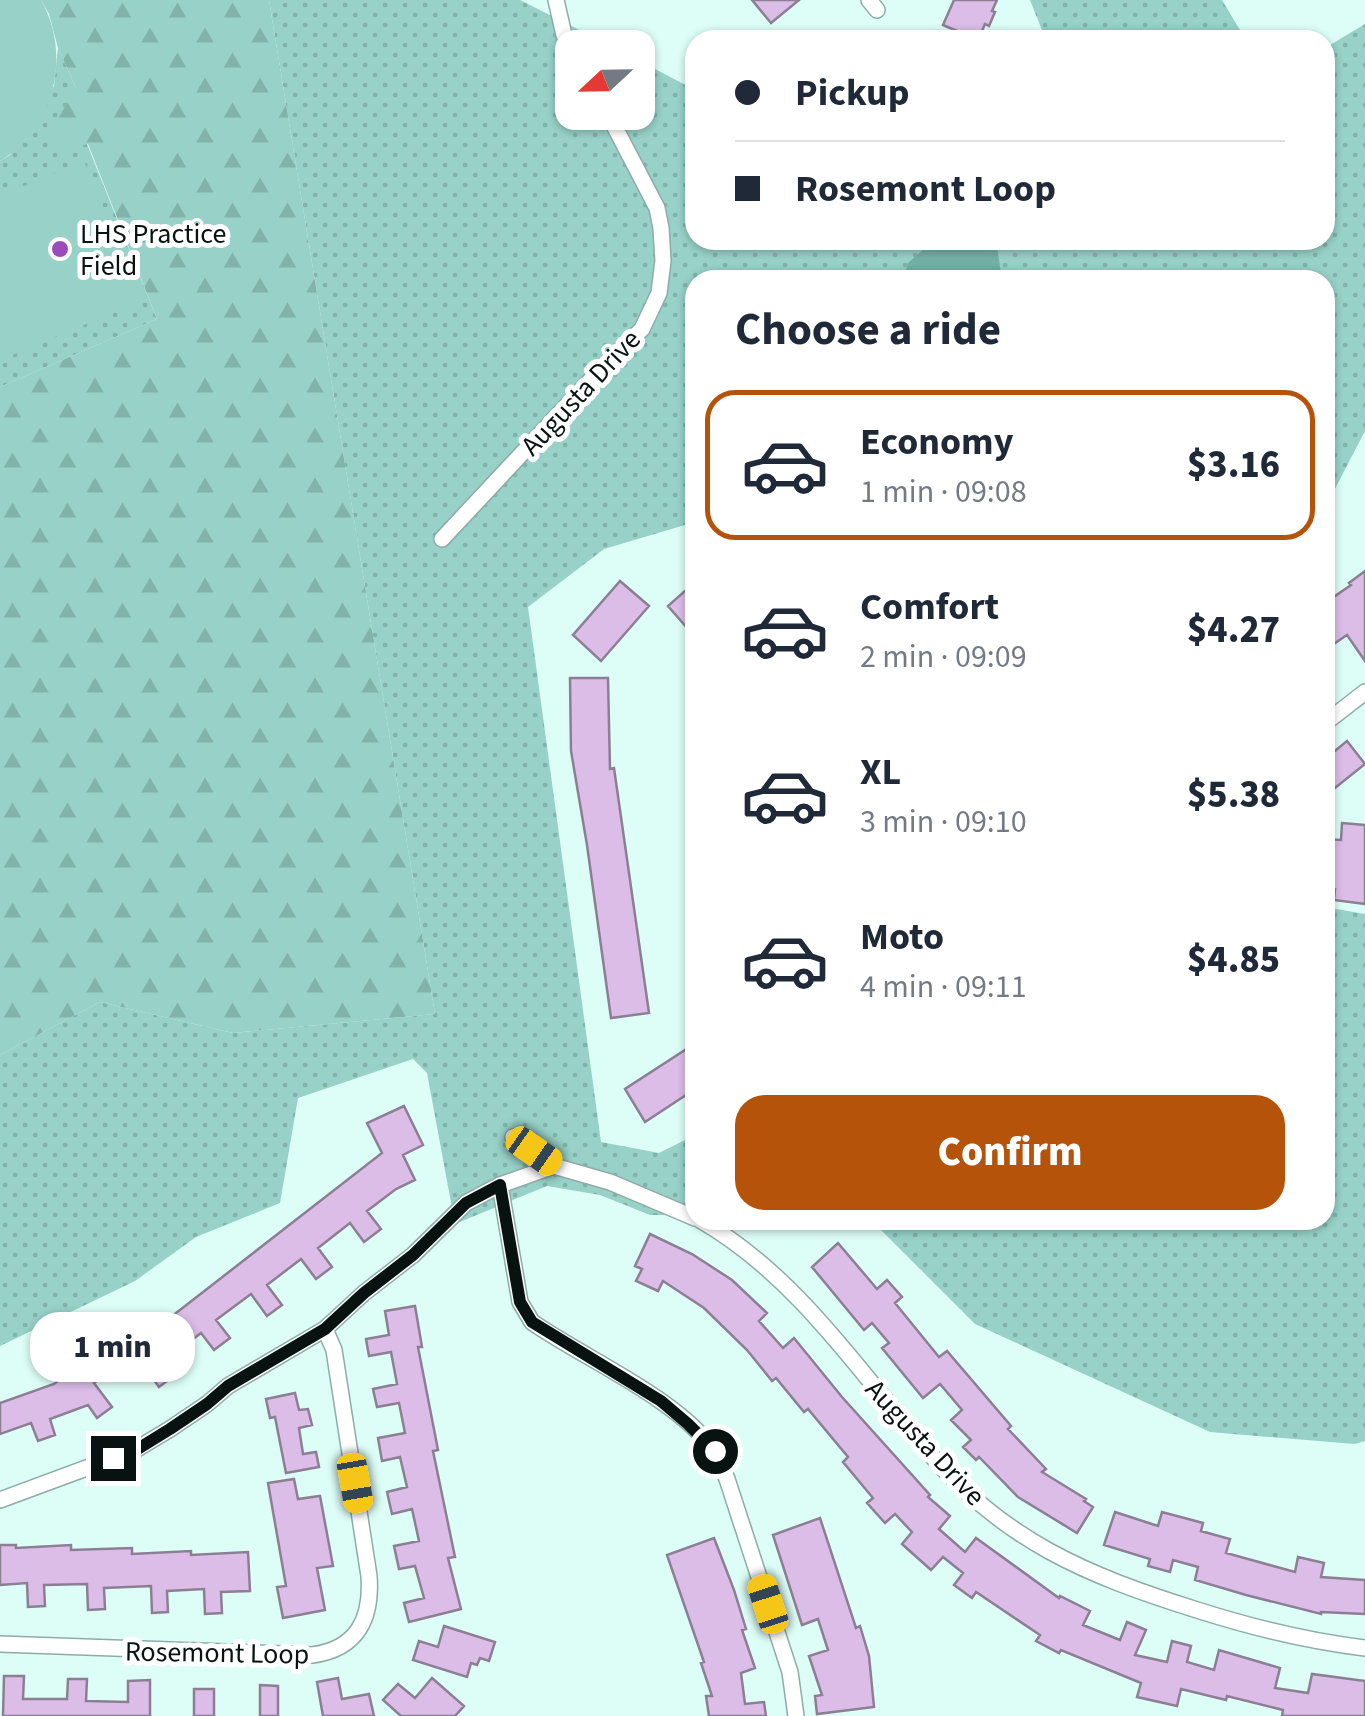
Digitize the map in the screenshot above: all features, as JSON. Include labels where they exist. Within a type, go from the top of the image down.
[{"type":"street","points":[[556,0],[563,30]]},
{"type":"street","name":"Augusta Drive","points":[[442,539],[642,329],[659,293],[662,228],[657,208],[616,130]]},
{"type":"street","points":[[1335,715],[1365,692]]},
{"type":"street","name":"Augusta Drive","points":[[513,1137],[554,1166],[610,1182],[685,1214]]},
{"type":"street","points":[[0,1500],[136,1450],[262,1364],[325,1329],[413,1255],[466,1203],[500,1185],[554,1166]]},
{"type":"street","points":[[500,1185],[520,1302],[532,1322],[661,1401],[715,1451],[790,1672],[796,1716]]},
{"type":"street","name":"Augusta Drive","points":[[714,1230],[757,1260],[805,1304],[940,1465],[974,1500],[1013,1530],[1080,1568],[1137,1592],[1245,1625],[1365,1648]]},
{"type":"street","name":"Rosemont Loop","points":[[0,1644],[312,1656],[326,1654],[348,1641],[367,1616],[369,1576],[334,1350],[325,1329]]},
{"type":"green space","points":[[0,0],[41,0],[55,43],[56,66],[53,89],[34,130],[0,161]]},
{"type":"green space","points":[[41,0],[269,0],[435,1014],[233,1033],[100,1002],[0,1055],[0,387],[157,319],[88,144],[67,149],[47,136],[76,88]]},
{"type":"green space","points":[[269,0],[520,0],[579,30],[555,30],[555,130],[655,130],[655,69],[685,85],[685,250],[1335,250],[1335,42],[1365,24],[1365,431],[1335,489],[1335,270],[685,270],[685,525],[604,549],[528,607],[601,1142],[659,1153],[685,1140],[685,1215],[650,1215],[600,1195],[547,1186],[455,1224],[427,1073],[413,1059],[298,1098],[280,1203],[196,1237],[135,1281],[0,1346],[0,1055],[100,1002],[233,1033],[435,1014]]},
{"type":"green space","points":[[1030,0],[1222,0],[1240,30],[1042,30]]},
{"type":"green space","name":"LHS Practice Field","points":[[58,48],[76,88],[87,144],[157,319],[0,387],[0,161],[10,155],[54,86]]},
{"type":"green space","name":"LHS Practice Field","points":[[84,161],[141,301],[0,360],[0,196]]},
{"type":"green space","points":[[1335,909],[1365,914],[1365,1441],[1355,1444],[1210,1432],[975,1324],[881,1230],[1335,1230]]},
{"type":"shaded area","points":[[923,250],[998,250],[1000,270],[906,270]]},
{"type":"building","points":[[752,0],[799,0],[771,23]]},
{"type":"building","points":[[954,0],[997,0],[989,26],[985,24],[982,30],[955,30],[943,25]]},
{"type":"building","points":[[1365,571],[1365,661],[1347,635],[1335,643],[1335,596]]},
{"type":"building","points":[[620,581],[649,606],[601,661],[573,635]]},
{"type":"building","points":[[685,591],[685,626],[668,606]]},
{"type":"building","points":[[570,678],[608,678],[610,769],[614,768],[649,1013],[611,1018],[571,751]]},
{"type":"building","points":[[1347,741],[1365,764],[1335,788],[1335,751]]},
{"type":"building","points":[[1342,823],[1365,825],[1365,904],[1335,900],[1335,840],[1341,840]]},
{"type":"building","points":[[685,1050],[685,1096],[645,1122],[625,1089]]},
{"type":"building","points":[[404,1106],[423,1145],[403,1155],[415,1180],[367,1211],[381,1229],[364,1242],[350,1223],[318,1248],[332,1267],[316,1279],[301,1259],[267,1285],[282,1305],[267,1316],[251,1294],[216,1320],[230,1338],[214,1350],[201,1333],[164,1361],[175,1375],[159,1387],[131,1348],[382,1153],[367,1123]]},
{"type":"building","points":[[650,1234],[692,1254],[732,1280],[767,1313],[759,1321],[783,1348],[794,1338],[928,1497],[950,1516],[939,1529],[965,1552],[976,1538],[1059,1598],[1090,1611],[1083,1625],[1120,1640],[1127,1622],[1146,1630],[1135,1655],[1167,1662],[1172,1641],[1191,1646],[1187,1662],[1214,1670],[1219,1650],[1280,1668],[1275,1688],[1308,1693],[1312,1674],[1365,1681],[1365,1716],[1282,1716],[1283,1710],[1181,1689],[1177,1706],[1137,1697],[1141,1683],[1061,1650],[1059,1653],[1036,1641],[1040,1635],[976,1592],[972,1598],[954,1585],[963,1573],[943,1557],[931,1570],[902,1544],[912,1532],[895,1514],[885,1523],[867,1503],[873,1498],[843,1462],[848,1457],[808,1409],[804,1412],[776,1378],[772,1381],[704,1308],[663,1281],[658,1291],[636,1281],[642,1269],[635,1266]]},
{"type":"building","points":[[838,1243],[877,1289],[887,1280],[902,1297],[895,1303],[939,1357],[947,1351],[1011,1426],[1008,1429],[1046,1469],[1042,1472],[1093,1507],[1077,1533],[1018,1497],[979,1457],[976,1460],[963,1447],[971,1440],[951,1420],[962,1410],[940,1384],[923,1398],[882,1348],[889,1343],[872,1323],[864,1330],[812,1267]]},
{"type":"building","points":[[415,1306],[422,1347],[418,1347],[438,1450],[433,1451],[455,1557],[448,1558],[461,1609],[409,1622],[404,1603],[424,1598],[415,1566],[399,1569],[394,1546],[419,1541],[412,1509],[392,1514],[387,1492],[407,1487],[400,1457],[382,1461],[378,1438],[405,1433],[399,1403],[377,1407],[373,1389],[397,1384],[391,1352],[369,1356],[366,1339],[389,1335],[385,1311]]},
{"type":"building","points":[[102,1337],[121,1363],[94,1383],[112,1407],[97,1418],[88,1405],[50,1419],[55,1435],[38,1441],[31,1423],[0,1434],[0,1403],[54,1384],[81,1364],[75,1357]]},
{"type":"building","points":[[295,1393],[299,1410],[308,1409],[312,1425],[299,1428],[303,1454],[316,1452],[319,1467],[286,1473],[275,1417],[270,1418],[266,1399]]},
{"type":"building","points":[[294,1479],[298,1499],[320,1496],[333,1566],[317,1568],[325,1610],[283,1618],[277,1587],[286,1586],[268,1483]]},
{"type":"building","points":[[1115,1512],[1158,1526],[1162,1512],[1203,1523],[1201,1531],[1230,1539],[1226,1553],[1295,1572],[1298,1557],[1324,1563],[1321,1577],[1365,1580],[1365,1614],[1321,1614],[1246,1595],[1195,1580],[1198,1567],[1173,1560],[1170,1572],[1148,1566],[1150,1559],[1104,1545]]},
{"type":"building","points":[[820,1518],[869,1656],[874,1707],[817,1714],[815,1696],[822,1695],[809,1656],[828,1650],[818,1619],[802,1625],[773,1535]]},
{"type":"building","points":[[714,1538],[734,1590],[755,1668],[741,1673],[745,1704],[764,1702],[766,1716],[709,1716],[706,1696],[712,1696],[701,1663],[704,1662],[667,1555]]},
{"type":"building","points":[[0,1545],[71,1545],[71,1550],[132,1548],[132,1554],[248,1552],[250,1591],[221,1592],[222,1613],[205,1614],[204,1589],[167,1591],[168,1612],[152,1613],[151,1586],[104,1588],[105,1609],[88,1610],[87,1584],[44,1585],[45,1606],[28,1607],[27,1583],[0,1585]]},
{"type":"building","points":[[444,1626],[495,1642],[489,1661],[480,1658],[477,1665],[471,1663],[467,1677],[413,1660],[419,1641],[438,1647]]},
{"type":"building","points":[[4,1676],[24,1676],[23,1699],[67,1699],[68,1679],[87,1679],[86,1701],[128,1702],[128,1681],[150,1680],[150,1716],[3,1716]]},
{"type":"building","points":[[338,1678],[342,1699],[369,1694],[374,1716],[323,1716],[317,1682]]},
{"type":"building","points":[[432,1678],[464,1706],[455,1716],[401,1716],[383,1700],[398,1684],[415,1698]]},
{"type":"building","points":[[260,1685],[278,1686],[278,1716],[260,1716]]},
{"type":"building","points":[[194,1689],[214,1689],[214,1716],[194,1716]]},
{"type":"place","name":"LHS Practice Field","points":[[60,249]]},
{"type":"route","points":[[113,1458],[136,1450],[262,1364],[325,1329],[413,1255],[466,1203],[500,1185],[520,1302],[532,1322],[661,1401],[715,1451]]}]
